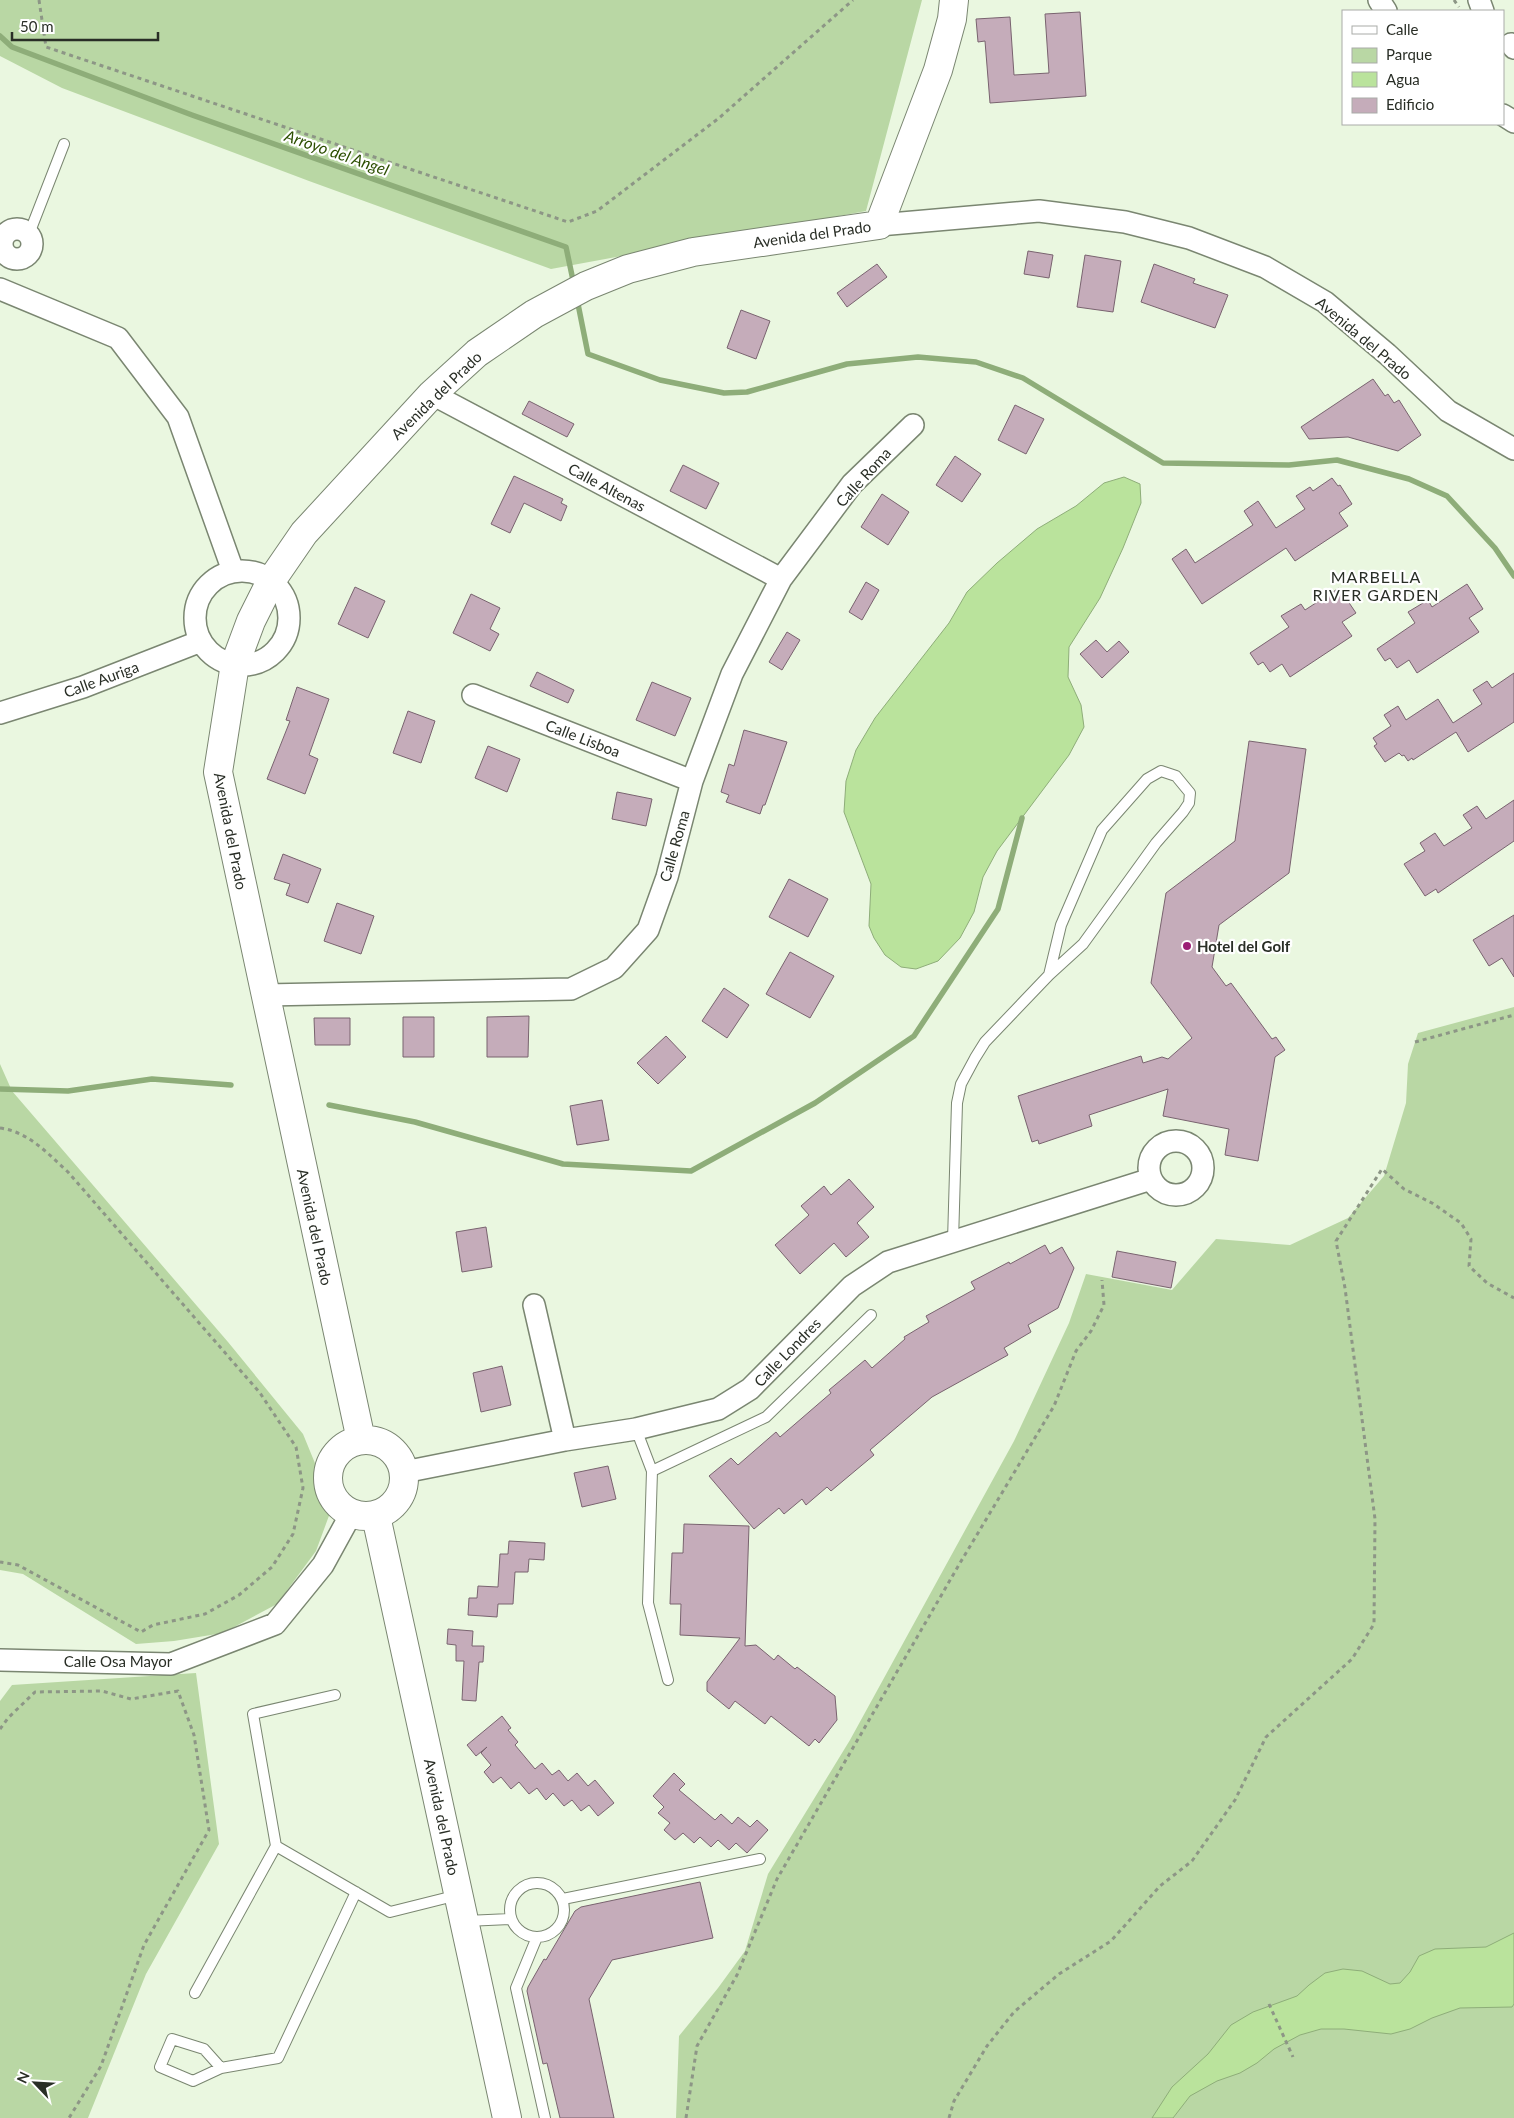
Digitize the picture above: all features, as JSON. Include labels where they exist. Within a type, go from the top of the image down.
[{"type":"street","points":[[879,225],[938,70],[952,19],[954,0]]},
{"type":"street","name":"Avenida del Prado","points":[[361,1440],[218,772],[235,664],[251,621],[271,581],[304,533],[432,394],[477,353],[534,314],[586,286],[628,268],[693,252],[879,225],[1039,210],[1125,222],[1189,238],[1265,267],[1325,302],[1387,354],[1448,411],[1514,449]]},
{"type":"street","points":[[2,237],[18,229],[29,234]]},
{"type":"street","points":[[0,289],[118,338],[178,417],[232,571]]},
{"type":"street","name":"Calle Altenas","points":[[432,394],[781,579]]},
{"type":"street","name":"Calle Roma","points":[[265,995],[572,989],[614,968],[648,930],[667,877],[692,780],[732,674],[781,579],[852,484],[913,425]]},
{"type":"street","points":[[246,570],[260,574],[271,581],[282,592],[288,606],[289,622],[285,636],[276,649],[264,659],[250,664],[235,664],[221,660],[210,652],[201,641],[196,628],[195,613],[199,598],[207,586],[219,577],[232,571],[246,570]]},
{"type":"street","name":"Calle Auriga","points":[[0,713],[83,687],[201,641]]},
{"type":"street","name":"Calle Lisboa","points":[[473,694],[692,780]]},
{"type":"street","name":"Calle Londres","points":[[404,1472],[565,1440],[636,1429],[718,1408],[750,1389],[852,1286],[888,1262],[1151,1179]]},
{"type":"street","points":[[534,1305],[565,1440]]},
{"type":"street","points":[[361,1440],[380,1442],[389,1447],[396,1454],[404,1472],[403,1490],[393,1506],[364,1515],[338,1504],[329,1490],[328,1474],[334,1458],[345,1446],[361,1440]]},
{"type":"street","name":"Avenida del Prado","points":[[364,1515],[462,1908],[507,2118]]},
{"type":"street","name":"Calle Osa Mayor","points":[[0,1660],[171,1664],[275,1624],[364,1515]]},
{"type":"lane","points":[[29,234],[64,144]]},
{"type":"lane","points":[[953,1241],[955,1124],[961,1084],[974,1058],[986,1042],[1049,975],[1082,944],[1156,843],[1189,803],[1190,794],[1176,776],[1161,771],[1147,778],[1102,830],[1061,925],[1049,975]]},
{"type":"lane","points":[[652,1471],[766,1417],[871,1315]]},
{"type":"lane","points":[[636,1429],[652,1471],[648,1603],[668,1680]]},
{"type":"lane","points":[[195,1993],[276,1846],[253,1714],[335,1695]]},
{"type":"lane","points":[[276,1846],[390,1912],[462,1908],[511,1919]]},
{"type":"lane","points":[[563,1900],[760,1859]]},
{"type":"lane","points":[[536,1881],[552,1886],[563,1900],[564,1913],[560,1925],[550,1934],[537,1937],[526,1935],[516,1928],[511,1919],[510,1902],[515,1894],[520,1887],[536,1881]]},
{"type":"lane","points":[[221,2068],[204,2048],[172,2039],[160,2067],[193,2081],[221,2068],[278,2058],[356,1892]]},
{"type":"lane","points":[[537,1937],[516,1988],[545,2118]]},
{"type":"path","points":[[39,0],[46,47],[568,222],[597,211],[719,118],[852,0]]},
{"type":"path","points":[[1416,1042],[1514,1015]]},
{"type":"path","points":[[0,1128],[12,1130],[37,1142],[68,1172],[260,1393],[296,1447],[303,1488],[293,1534],[272,1567],[238,1595],[205,1614],[153,1625],[141,1632],[18,1566],[0,1562]]},
{"type":"path","points":[[949,2118],[954,2101],[987,2046],[1014,2012],[1059,1974],[1111,1941],[1160,1886],[1192,1861],[1235,1800],[1266,1737],[1352,1659],[1374,1624],[1375,1519],[1346,1288],[1336,1241],[1382,1170],[1404,1188],[1432,1203],[1461,1223],[1471,1240],[1469,1266],[1487,1283],[1514,1298]]},
{"type":"path","points":[[686,2118],[697,2046],[737,1975],[777,1879],[960,1563],[1054,1406],[1076,1351],[1091,1330],[1104,1305],[1102,1280]]},
{"type":"path","points":[[0,1729],[8,1718],[35,1692],[102,1691],[131,1699],[178,1691],[194,1735],[209,1830],[144,1944],[101,2066],[69,2118]]},
{"type":"path","points":[[1269,2004],[1293,2057]]},
{"type":"green space","points":[[0,0],[922,0],[866,211],[551,269],[62,88],[0,56]]},
{"type":"green space","points":[[1514,1007],[1514,2118],[676,2118],[679,2036],[745,1951],[768,1874],[850,1740],[1014,1441],[1069,1323],[1086,1274],[1172,1290],[1216,1239],[1290,1245],[1348,1218],[1384,1176],[1406,1103],[1408,1064],[1418,1033]]},
{"type":"green space","points":[[0,1064],[12,1091],[228,1342],[303,1434],[319,1473],[330,1513],[316,1551],[277,1604],[223,1633],[174,1641],[136,1644],[23,1574],[0,1570]]},
{"type":"green space","points":[[196,1673],[219,1844],[146,1974],[88,2118],[0,2118],[0,1701],[12,1685]]},
{"type":"water","points":[[1124,477],[1140,484],[1141,503],[1100,598],[1069,647],[1068,677],[1081,705],[1084,727],[1069,755],[997,851],[983,877],[974,912],[960,938],[938,961],[916,969],[901,967],[885,955],[869,926],[871,884],[844,812],[846,781],[856,750],[875,718],[949,623],[967,592],[1037,529],[1076,506],[1104,483]]},
{"type":"water","points":[[1514,1933],[1514,2004],[1512,2007],[1460,2008],[1432,2018],[1410,2029],[1391,2034],[1344,2029],[1321,2029],[1300,2035],[1274,2049],[1257,2063],[1240,2073],[1217,2081],[1190,2096],[1173,2118],[1152,2118],[1172,2087],[1208,2054],[1231,2025],[1253,2012],[1297,1996],[1325,1973],[1343,1969],[1362,1971],[1390,1984],[1400,1983],[1410,1972],[1419,1956],[1435,1949],[1486,1947]]},
{"type":"building","points":[[1080,12],[1086,96],[990,103],[985,41],[978,42],[976,19],[1010,17],[1014,75],[1049,73],[1045,14]]},
{"type":"building","points":[[1028,251],[1053,255],[1049,278],[1024,274]]},
{"type":"building","points":[[1085,255],[1121,261],[1113,312],[1077,307]]},
{"type":"building","points":[[877,264],[887,277],[847,307],[837,293]]},
{"type":"building","points":[[1154,264],[1195,279],[1193,283],[1228,295],[1215,328],[1141,302]]},
{"type":"building","points":[[741,310],[770,321],[756,359],[727,348]]},
{"type":"building","points":[[1373,379],[1385,396],[1388,394],[1394,403],[1399,400],[1421,435],[1398,451],[1348,437],[1309,439],[1301,427]]},
{"type":"building","points":[[529,401],[574,424],[567,437],[522,414]]},
{"type":"building","points":[[1015,405],[1044,419],[1026,454],[998,440]]},
{"type":"building","points":[[955,456],[981,474],[962,502],[936,485]]},
{"type":"building","points":[[683,465],[719,483],[706,509],[670,491]]},
{"type":"building","points":[[514,476],[563,499],[561,503],[567,506],[561,521],[524,503],[510,533],[491,524]]},
{"type":"building","points":[[1332,478],[1338,486],[1340,485],[1352,504],[1339,513],[1348,526],[1295,561],[1286,548],[1202,604],[1172,559],[1186,549],[1195,563],[1253,525],[1244,511],[1258,501],[1276,528],[1305,509],[1296,496],[1310,487],[1313,491]]},
{"type":"building","points":[[882,494],[909,512],[888,545],[861,527]]},
{"type":"building","points":[[866,582],[879,590],[862,620],[849,612]]},
{"type":"building","points":[[1467,584],[1483,609],[1469,618],[1479,632],[1417,673],[1409,660],[1397,668],[1390,658],[1385,661],[1377,649],[1415,623],[1408,612],[1428,600],[1432,607]]},
{"type":"building","points":[[355,587],[385,601],[368,638],[338,624]]},
{"type":"building","points":[[1339,588],[1356,613],[1342,622],[1352,636],[1290,677],[1282,664],[1270,672],[1263,662],[1258,665],[1250,653],[1289,627],[1281,616],[1301,604],[1305,610]]},
{"type":"building","points":[[471,594],[500,608],[490,629],[499,634],[490,651],[453,633]]},
{"type":"building","points":[[787,632],[800,640],[782,670],[769,662]]},
{"type":"building","points":[[1096,640],[1107,652],[1119,641],[1129,652],[1102,678],[1080,654]]},
{"type":"building","points":[[537,672],[574,690],[568,703],[530,686]]},
{"type":"building","points":[[1514,673],[1514,722],[1468,752],[1456,732],[1413,760],[1412,758],[1408,761],[1404,755],[1402,756],[1399,753],[1385,762],[1374,746],[1377,744],[1373,738],[1391,726],[1384,715],[1398,706],[1406,720],[1438,699],[1453,723],[1482,704],[1473,690],[1487,681],[1492,688]]},
{"type":"building","points":[[652,682],[691,698],[675,736],[636,720]]},
{"type":"building","points":[[297,687],[329,699],[309,755],[318,759],[305,794],[267,779],[290,721],[286,720]]},
{"type":"building","points":[[408,711],[435,721],[421,763],[393,753]]},
{"type":"building","points":[[744,730],[787,742],[765,805],[763,805],[760,814],[726,802],[729,795],[721,792],[729,764],[734,766]]},
{"type":"building","name":"Hotel del Golf","points":[[1249,741],[1306,749],[1289,873],[1219,925],[1212,967],[1226,986],[1231,983],[1272,1039],[1276,1037],[1285,1050],[1275,1057],[1258,1161],[1225,1155],[1229,1129],[1163,1116],[1168,1089],[1089,1115],[1092,1126],[1039,1144],[1038,1140],[1032,1142],[1018,1096],[1141,1056],[1143,1063],[1162,1057],[1168,1059],[1192,1038],[1151,983],[1166,893],[1235,841]]},
{"type":"building","points":[[488,746],[520,759],[507,792],[475,778]]},
{"type":"building","points":[[617,792],[652,799],[646,826],[612,819]]},
{"type":"building","points":[[1514,800],[1514,841],[1438,893],[1436,889],[1425,896],[1404,864],[1425,851],[1420,843],[1435,833],[1444,846],[1472,828],[1463,815],[1477,806],[1486,819]]},
{"type":"building","points":[[283,854],[321,869],[308,903],[286,895],[290,884],[274,879]]},
{"type":"building","points":[[789,879],[828,899],[808,937],[769,917]]},
{"type":"building","points":[[337,903],[374,916],[361,954],[324,941]]},
{"type":"building","points":[[1514,915],[1514,977],[1502,958],[1489,966],[1473,940]]},
{"type":"building","points":[[790,952],[834,976],[810,1018],[766,994]]},
{"type":"building","points":[[724,988],[749,1005],[727,1038],[702,1021]]},
{"type":"building","points":[[529,1016],[528,1057],[487,1057],[487,1017]]},
{"type":"building","points":[[403,1017],[434,1017],[434,1057],[403,1057]]},
{"type":"building","points":[[314,1018],[350,1018],[350,1045],[315,1045]]},
{"type":"building","points":[[666,1036],[686,1057],[658,1084],[637,1063]]},
{"type":"building","points":[[602,1100],[609,1140],[577,1145],[570,1106]]},
{"type":"building","points":[[849,1179],[874,1207],[857,1223],[869,1237],[846,1257],[834,1243],[800,1274],[775,1245],[809,1215],[801,1206],[824,1186],[831,1195]]},
{"type":"building","points":[[486,1227],[492,1267],[462,1272],[456,1232]]},
{"type":"building","points":[[1045,1245],[1050,1254],[1062,1247],[1074,1268],[1058,1308],[1028,1325],[1031,1332],[1004,1348],[1008,1355],[932,1397],[870,1450],[874,1455],[831,1491],[827,1487],[806,1505],[802,1499],[784,1514],[779,1508],[754,1529],[709,1476],[731,1458],[738,1465],[776,1432],[780,1437],[831,1393],[829,1390],[865,1360],[872,1368],[905,1339],[904,1337],[929,1322],[926,1316],[975,1289],[971,1282]]},
{"type":"building","points":[[1117,1251],[1176,1262],[1171,1288],[1112,1277]]},
{"type":"building","points":[[502,1366],[511,1405],[481,1412],[473,1373]]},
{"type":"building","points":[[608,1466],[616,1499],[582,1507],[574,1473]]},
{"type":"building","points":[[684,1524],[749,1526],[745,1646],[756,1645],[774,1660],[778,1655],[835,1696],[837,1720],[819,1743],[815,1739],[809,1746],[771,1716],[765,1724],[735,1701],[729,1709],[707,1691],[707,1682],[740,1638],[680,1635],[681,1604],[670,1604],[672,1553],[683,1553]]},
{"type":"building","points":[[509,1541],[545,1543],[544,1560],[529,1559],[528,1572],[515,1572],[513,1604],[498,1604],[497,1617],[468,1615],[469,1598],[477,1598],[478,1586],[498,1587],[500,1554],[508,1554]]},
{"type":"building","points":[[448,1629],[473,1631],[472,1646],[484,1646],[483,1662],[479,1662],[476,1701],[462,1700],[464,1661],[456,1661],[456,1645],[447,1644]]},
{"type":"building","points":[[502,1716],[511,1728],[508,1730],[518,1742],[515,1745],[535,1769],[542,1763],[552,1775],[559,1770],[568,1781],[577,1773],[588,1786],[595,1780],[614,1803],[598,1816],[589,1805],[581,1811],[572,1800],[564,1806],[553,1793],[546,1800],[537,1788],[529,1794],[519,1782],[511,1789],[501,1777],[493,1783],[484,1772],[491,1765],[481,1753],[487,1747],[476,1756],[467,1745]]},
{"type":"building","points":[[674,1773],[685,1784],[679,1790],[715,1820],[721,1814],[732,1824],[738,1817],[750,1827],[757,1820],[768,1830],[747,1853],[736,1843],[729,1850],[718,1840],[711,1847],[700,1837],[694,1843],[683,1833],[675,1840],[664,1830],[670,1823],[658,1813],[664,1807],[653,1796]]},
{"type":"building","points":[[700,1882],[713,1938],[612,1960],[589,1999],[614,2118],[560,2118],[547,2063],[543,2064],[527,1991],[544,1959],[546,1960],[575,1911],[581,1907]]},
{"type":"waterway","name":"Arroyo del Angel","points":[[0,36],[12,47],[192,115],[566,247],[574,285]]},
{"type":"waterway","points":[[577,299],[588,354],[660,380],[724,393],[747,392],[847,364],[918,357],[976,362],[1023,378],[1163,463],[1289,465],[1337,460],[1409,479],[1447,496],[1495,548],[1514,576]]},
{"type":"waterway","points":[[329,1105],[415,1122],[563,1164],[691,1171],[815,1103],[914,1036],[998,909],[1022,818]]},
{"type":"waterway","points":[[0,1089],[68,1091],[152,1079],[231,1085]]},
{"type":"place","name":"Hotel del Golf","points":[[1187,946]]},
{"type":"district","name":"MARBELLA RIVER GARDEN","points":[[1376,585]]}]
